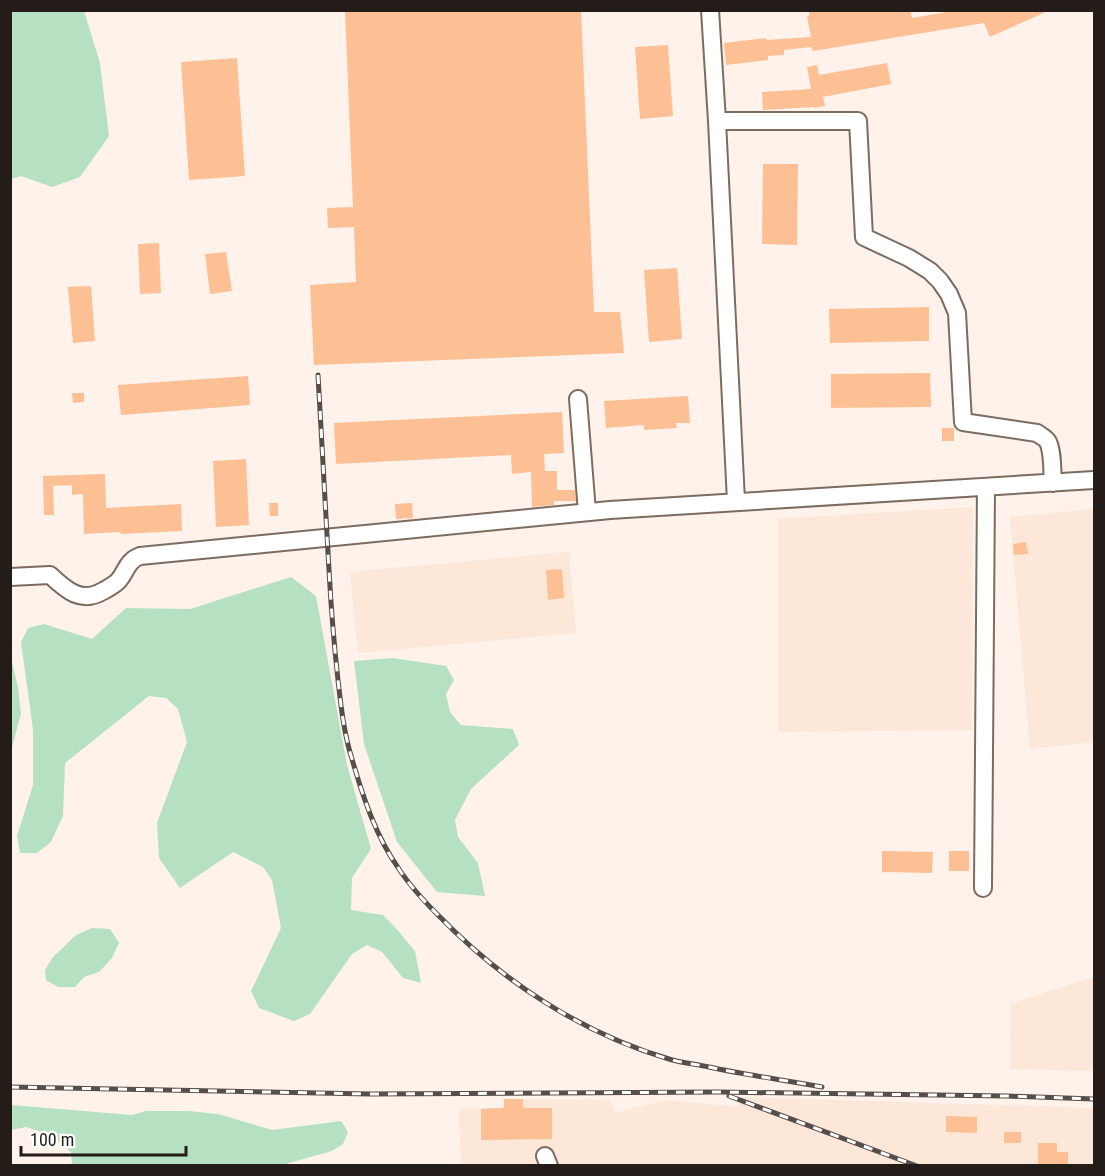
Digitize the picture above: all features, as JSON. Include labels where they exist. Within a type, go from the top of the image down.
[{"type":"street","points":[[710,10],[736,501]]},
{"type":"street","points":[[717,121],[858,121],[864,237],[909,258],[930,271],[949,294],[957,313],[963,422],[1037,433],[1044,437],[1048,441],[1050,451],[1053,483]]},
{"type":"street","points":[[578,399],[586,512]]},
{"type":"street","points":[[10,577],[50,575],[64,588],[81,597],[97,595],[118,582],[132,559],[140,556],[586,512],[1095,480]]},
{"type":"street","points":[[983,888],[986,486]]},
{"type":"shaded area","points":[[973,507],[972,730],[778,732],[778,519]]},
{"type":"shaded area","points":[[1094,509],[1094,742],[1030,749],[1010,517]]},
{"type":"shaded area","points":[[569,552],[576,633],[358,653],[350,572]]},
{"type":"shaded area","points":[[1094,977],[1094,1071],[1011,1069],[1010,1004]]},
{"type":"shaded area","points":[[741,1097],[1094,1108],[1094,1165],[461,1165],[459,1111],[463,1108],[503,1108],[504,1099],[609,1100],[616,1113],[666,1100],[738,1107]]},
{"type":"green space","points":[[11,10],[84,11],[100,63],[109,136],[80,177],[52,187],[21,176],[11,179]]},
{"type":"green space","points":[[291,577],[316,596],[347,765],[371,849],[352,878],[351,910],[383,915],[395,927],[415,951],[421,983],[403,978],[382,952],[367,945],[352,954],[310,1014],[294,1021],[259,1008],[251,991],[281,928],[272,880],[263,867],[233,852],[180,888],[159,858],[157,823],[187,742],[178,709],[166,698],[149,696],[65,763],[63,816],[51,842],[37,853],[20,853],[17,836],[33,785],[33,730],[21,642],[28,628],[44,624],[92,639],[126,608],[190,609]]},
{"type":"green space","points":[[11,658],[21,714],[11,751]]},
{"type":"green space","points":[[393,658],[446,666],[454,680],[446,694],[450,712],[461,725],[513,729],[519,745],[471,789],[455,820],[458,837],[478,863],[485,896],[437,892],[397,842],[364,744],[354,661]]},
{"type":"green space","points":[[92,928],[110,929],[119,943],[112,958],[99,972],[84,977],[75,987],[58,987],[46,980],[45,970],[53,957],[76,935]]},
{"type":"green space","points":[[11,1105],[132,1115],[146,1111],[188,1111],[218,1114],[272,1130],[341,1121],[348,1132],[343,1144],[332,1151],[282,1165],[72,1165],[71,1152],[50,1135],[26,1127],[11,1130]]},
{"type":"building","points":[[345,10],[581,10],[594,312],[620,312],[624,353],[314,365],[310,285],[356,282],[354,227],[328,228],[327,208],[353,207]]},
{"type":"building","points":[[809,10],[910,10],[912,18],[958,10],[1050,10],[990,37],[984,23],[813,51],[812,47],[784,50],[784,55],[768,56],[768,60],[726,65],[724,43],[766,38],[766,40],[811,37],[807,16]]},
{"type":"building","points":[[668,45],[673,116],[640,119],[635,47]]},
{"type":"building","points":[[237,58],[245,176],[189,180],[181,62]]},
{"type":"building","points":[[887,63],[891,84],[823,97],[825,106],[763,110],[762,92],[811,89],[807,67],[817,65],[819,75]]},
{"type":"building","points":[[763,164],[798,164],[797,245],[762,244]]},
{"type":"building","points":[[159,243],[161,293],[140,294],[138,244]]},
{"type":"building","points":[[226,252],[232,291],[210,294],[205,254]]},
{"type":"building","points":[[677,268],[682,339],[649,342],[644,270]]},
{"type":"building","points":[[91,286],[95,341],[73,343],[68,287]]},
{"type":"building","points":[[929,307],[929,341],[830,343],[829,309]]},
{"type":"building","points":[[930,373],[931,407],[831,408],[831,374]]},
{"type":"building","points":[[248,376],[250,405],[121,415],[118,385]]},
{"type":"building","points":[[72,393],[84,393],[84,402],[73,403]]},
{"type":"building","points":[[688,396],[690,423],[676,423],[677,428],[644,430],[644,425],[606,428],[604,401]]},
{"type":"building","points":[[562,412],[564,453],[544,454],[545,471],[557,471],[557,490],[575,490],[576,501],[554,501],[554,505],[532,507],[531,472],[512,474],[511,455],[336,464],[334,423]]},
{"type":"building","points":[[942,428],[954,428],[954,441],[942,441]]},
{"type":"building","points":[[246,459],[249,525],[216,527],[213,461]]},
{"type":"building","points":[[105,474],[106,508],[181,504],[182,531],[84,534],[83,494],[72,495],[72,485],[53,486],[54,515],[44,515],[43,476]]},
{"type":"building","points":[[269,503],[278,503],[278,516],[270,516]]},
{"type":"building","points":[[412,503],[413,518],[396,519],[395,504]]},
{"type":"building","points":[[1026,542],[1028,554],[1014,555],[1013,544]]},
{"type":"building","points":[[562,569],[564,598],[548,600],[546,570]]},
{"type":"building","points":[[882,851],[933,852],[932,873],[882,872]]},
{"type":"building","points":[[949,851],[969,851],[969,871],[949,871]]},
{"type":"building","points":[[504,1099],[523,1099],[523,1108],[552,1108],[552,1139],[481,1140],[481,1109],[504,1108]]},
{"type":"building","points":[[946,1116],[977,1117],[977,1133],[946,1132]]},
{"type":"building","points":[[1004,1132],[1021,1132],[1021,1143],[1004,1143]]},
{"type":"building","points":[[1038,1143],[1057,1143],[1057,1152],[1068,1152],[1068,1164],[1038,1164]]},
{"type":"railway","points":[[318,375],[332,612],[343,720],[349,750],[371,816],[391,857],[403,875],[433,910],[489,962],[544,1002],[605,1035],[674,1060],[822,1087]]},
{"type":"railway","points":[[10,1087],[370,1094],[718,1092],[1094,1099]]},
{"type":"railway","points":[[729,1096],[917,1166]]}]
